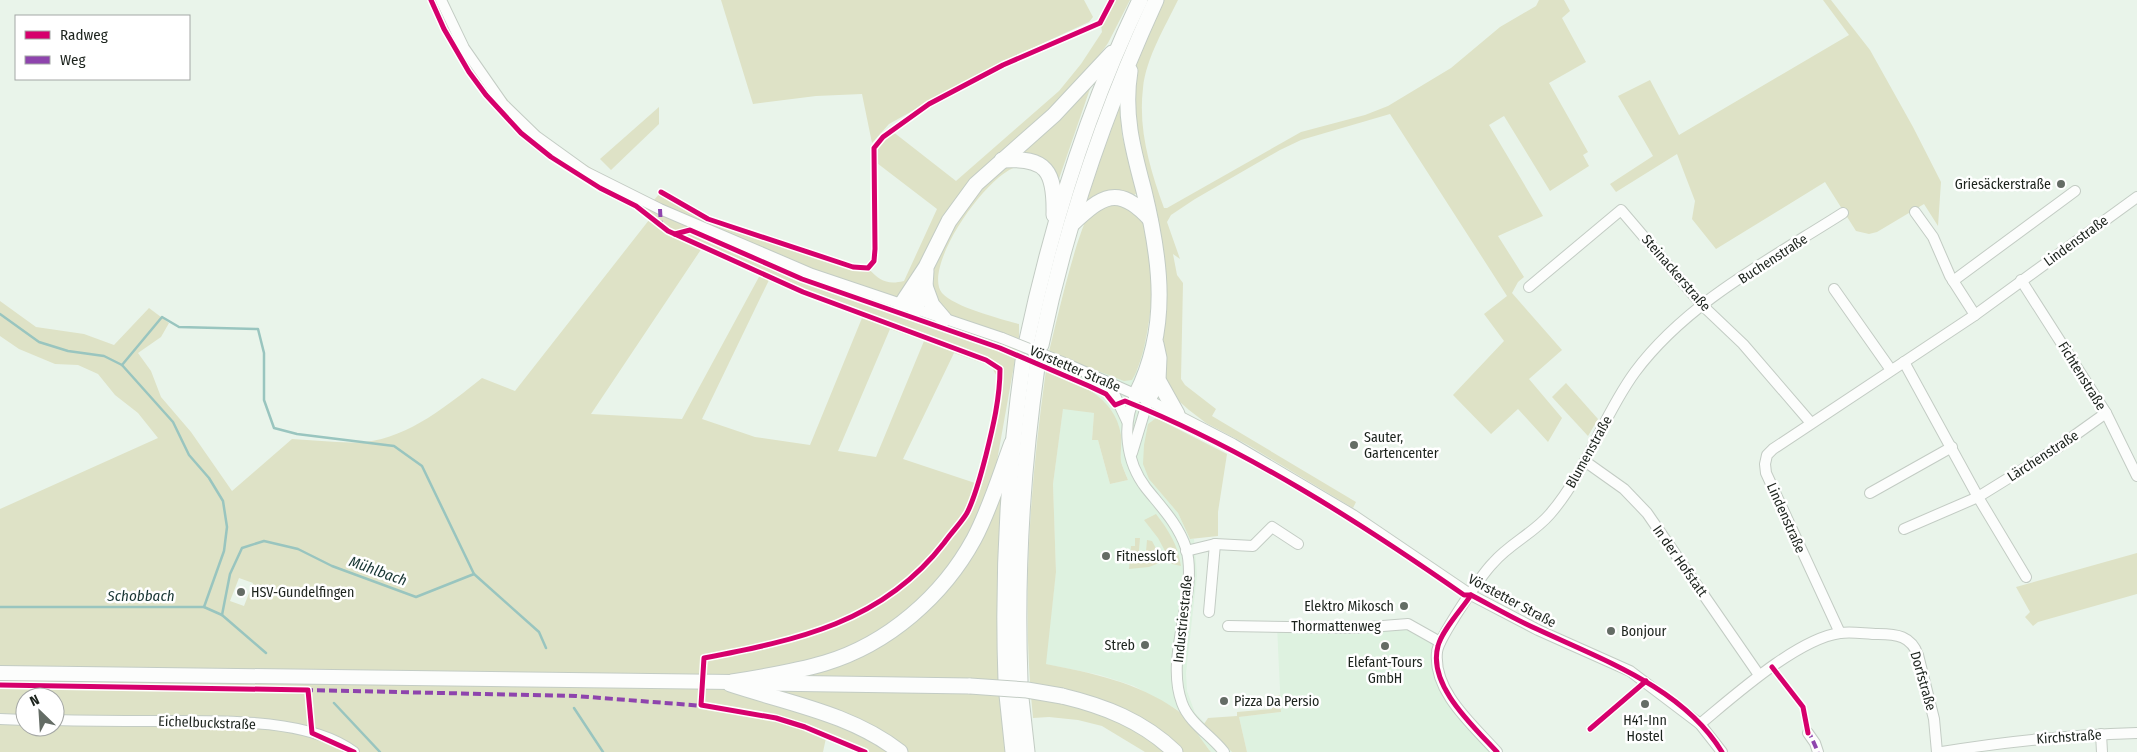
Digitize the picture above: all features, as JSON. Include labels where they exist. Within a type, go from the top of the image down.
[{"type":"highway","points":[[1140,0],[1127,46],[1095,146],[1051,298],[1034,342],[1054,228],[1081,143],[1127,46],[1156,0]]},
{"type":"highway","points":[[908,308],[940,236],[954,213],[976,184],[1054,115],[1127,46]]},
{"type":"highway","points":[[1127,46],[1127,110],[1130,137],[1151,220],[1159,271],[1160,298],[1155,340],[1143,382],[1142,398]]},
{"type":"highway","points":[[1002,160],[1025,158],[1040,164],[1047,171],[1054,192],[1054,228]]},
{"type":"highway","points":[[1072,224],[1097,202],[1113,196],[1128,200],[1151,220]]},
{"type":"highway","points":[[926,267],[925,286],[932,305],[944,319]]},
{"type":"highway","points":[[908,308],[925,286]]},
{"type":"highway","points":[[1155,340],[1159,358],[1158,380],[1178,414]]},
{"type":"highway","points":[[726,683],[826,663],[871,643],[902,624],[946,581],[963,558],[986,514],[1012,443],[1030,364],[1019,547],[1013,689],[1013,752]]},
{"type":"highway","points":[[1142,398],[1158,380]]},
{"type":"highway","points":[[1012,443],[1004,570],[1013,689],[1027,752]]},
{"type":"highway","points":[[726,683],[970,686],[1027,690],[1098,705],[1144,727],[1175,752]]},
{"type":"highway","points":[[726,683],[848,722],[900,752]]},
{"type":"main road","points":[[0,674],[726,683]]},
{"type":"street","name":"Vörstetter Straße","points":[[441,0],[464,48],[486,82],[523,124],[557,153],[586,172],[660,209],[812,274],[908,308],[1002,338],[1067,364],[1178,414],[1233,444],[1353,515],[1471,595],[1538,630],[1630,671],[1700,724],[1722,752]]},
{"type":"street","points":[[1953,281],[2075,191]]},
{"type":"street","name":"Lindenstraße","points":[[1840,633],[1766,474],[1765,464],[1767,455],[1811,423],[1975,315],[2137,197]]},
{"type":"street","name":"Steinackerstraße","points":[[1529,286],[1621,210],[1702,305],[1743,344],[1811,423]]},
{"type":"street","name":"Buchenstraße","points":[[1702,305],[1843,212]]},
{"type":"street","points":[[1915,212],[1933,237],[1935,246],[1953,281],[1975,315]]},
{"type":"street","name":"Fichtenstraße","points":[[2021,280],[2106,414],[2137,476]]},
{"type":"street","points":[[1834,289],[1891,370]]},
{"type":"street","name":"Blumenstraße","points":[[1440,642],[1493,563],[1549,515],[1568,492],[1586,462],[1618,397],[1635,372],[1702,305]]},
{"type":"street","points":[[1904,362],[1978,497],[2026,577]]},
{"type":"street","points":[[1109,383],[1127,422]]},
{"type":"street","points":[[1132,456],[1143,413],[1142,398]]},
{"type":"street","name":"Industriestraße","points":[[1142,398],[1129,411],[1127,422],[1127,439],[1137,474],[1181,534],[1186,551],[1188,572],[1177,679],[1182,704],[1198,726],[1224,752]]},
{"type":"street","name":"Lärchenstraße","points":[[1904,529],[1978,497],[2057,448],[2106,414]]},
{"type":"street","points":[[1870,493],[1952,447]]},
{"type":"street","name":"In der Hofstatt","points":[[1586,462],[1624,489],[1647,513],[1759,675]]},
{"type":"street","points":[[1186,551],[1215,544],[1253,546],[1272,527],[1298,544]]},
{"type":"street","points":[[1209,612],[1215,544]]},
{"type":"street","name":"Thormattenweg","points":[[1228,626],[1357,628],[1408,624],[1440,642]]},
{"type":"street","name":"Dorfstraße","points":[[1700,724],[1759,675],[1822,639],[1840,633],[1894,634],[1907,638],[1915,647],[1934,719],[1937,752]]},
{"type":"street","points":[[1440,642],[1437,651],[1438,669],[1449,696],[1498,752]]},
{"type":"street","points":[[0,719],[15,720]]},
{"type":"street","name":"Eichelbuckstraße","points":[[65,720],[226,722],[284,727],[312,733],[354,752]]},
{"type":"street","points":[[1808,733],[1815,743],[1818,752]]},
{"type":"street","name":"Kirchstraße","points":[[1942,752],[1995,742],[2137,733]]},
{"type":"street","points":[[2101,734],[2102,752]]},
{"type":"shaded area","points":[[429,0],[446,0],[464,37],[484,70],[505,97],[529,122],[555,144],[584,164],[653,201],[661,192],[665,192],[709,217],[868,268],[880,279],[893,282],[904,281],[937,209],[873,160],[874,148],[892,131],[956,181],[1059,91],[1081,64],[1102,32],[1100,18],[1110,0],[1130,0],[1108,43],[1094,63],[1094,77],[1049,208],[1047,187],[1038,172],[1020,166],[1007,171],[992,183],[962,221],[941,263],[938,280],[942,293],[957,303],[978,312],[1019,324],[1019,337],[995,472],[1004,481],[1008,752],[858,752],[826,738],[823,752],[0,752],[0,509],[158,438],[138,413],[115,395],[98,374],[78,365],[55,364],[19,349],[0,336],[0,301],[36,327],[84,334],[114,345],[149,308],[169,323],[161,337],[138,353],[151,371],[161,397],[191,432],[232,491],[292,439],[347,443],[382,439],[398,434],[428,418],[482,378],[515,391],[649,220],[633,206],[568,171],[522,137],[485,97],[455,51]],"holes":[[[702,248],[760,275],[682,419],[591,414]],[[769,280],[862,318],[810,445],[755,437],[702,419]],[[890,329],[924,341],[876,457],[838,451]],[[954,353],[991,366],[999,380],[978,484],[903,459]],[[239,578],[253,583],[244,606],[230,601]]]},
{"type":"shaded area","points":[[721,0],[1084,0],[1093,17],[1089,22],[1006,60],[889,124],[872,143],[862,94],[816,96],[753,104]]},
{"type":"shaded area","points":[[1163,0],[1178,0],[1148,65],[1143,88],[1142,119],[1146,149],[1154,179],[1164,208],[1167,208],[1301,132],[1365,115],[1388,106],[1451,68],[1500,27],[1536,6],[1539,0],[1564,0],[1570,11],[1562,18],[1586,62],[1549,83],[1588,152],[1583,155],[1589,166],[1550,191],[1504,116],[1489,125],[1543,216],[1498,236],[1524,277],[1518,282],[1512,293],[1562,350],[1529,379],[1562,418],[1548,442],[1518,409],[1491,434],[1453,395],[1504,341],[1484,314],[1507,296],[1390,114],[1301,140],[1280,150],[1195,199],[1171,215],[1167,222],[1180,259],[1173,254],[1177,275],[1183,283],[1181,379],[1185,385],[1216,409],[1212,416],[1356,502],[1353,508],[1248,445],[1206,423],[1173,396],[1163,375],[1163,355],[1135,141],[1135,67],[1142,45]]},
{"type":"shaded area","points":[[1823,0],[1831,0],[1870,50],[1941,182],[1938,226],[1924,204],[1877,232],[1869,234],[1856,231],[1825,182],[1716,249],[1692,219],[1695,201],[1677,154],[1616,192],[1610,184],[1653,156],[1618,96],[1650,80],[1679,135],[1849,35]]},
{"type":"shaded area","points":[[1117,103],[1120,107],[1122,135],[1137,193],[1134,195],[1115,191],[1086,202]]},
{"type":"shaded area","points":[[659,107],[659,124],[611,170],[600,159]]},
{"type":"shaded area","points":[[1123,200],[1139,215],[1146,225],[1152,259],[1151,304],[1144,348],[1132,380],[1124,381],[1049,352],[1062,299],[1087,217],[1096,207]]},
{"type":"shaded area","points":[[1144,341],[1162,346],[1167,388],[1156,418],[1148,424],[1156,487],[1178,513],[1190,539],[1194,539],[1197,575],[1186,673],[1187,691],[1195,713],[1232,752],[1211,752],[1178,710],[1134,686],[1100,675],[1045,664],[1056,572],[1053,484],[1063,408],[1094,413],[1092,439],[1098,440],[1110,484],[1128,480],[1121,462],[1121,437],[1060,376],[1046,370],[1048,362],[1064,369],[1069,360],[1139,370]]},
{"type":"shaded area","points":[[1046,370],[1082,386],[1103,401],[1111,410],[1121,435],[1121,462],[1128,480],[1110,484],[1098,440],[1092,440],[1094,413],[1063,409],[1053,484],[1056,572],[1046,664],[1114,680],[1162,700],[1181,714],[1211,752],[1145,752],[1102,726],[1078,720],[1049,717],[1033,718],[1028,631],[1029,544],[1040,413]]},
{"type":"shaded area","points":[[1566,383],[1598,419],[1588,436],[1552,397]]},
{"type":"shaded area","points":[[1156,418],[1227,454],[1218,512],[1218,536],[1190,539],[1178,513],[1149,479],[1143,464],[1144,445],[1148,424]]},
{"type":"shaded area","points":[[1156,514],[1165,526],[1178,551],[1181,566],[1172,564],[1158,538],[1144,520]]},
{"type":"shaded area","points":[[1135,538],[1140,538],[1138,562],[1145,563],[1147,540],[1152,541],[1159,554],[1159,563],[1149,567],[1129,569],[1131,546],[1135,546]]},
{"type":"shaded area","points":[[2137,553],[2137,594],[2038,622],[2033,626],[2025,617],[2030,612],[2016,587]]},
{"type":"shaded area","points":[[1408,624],[1440,642],[1440,678],[1497,752],[1247,752],[1239,717],[1281,712],[1277,626]]},
{"type":"shaded area","points":[[1280,695],[1281,712],[1239,717],[1247,752],[1232,752],[1204,724],[1208,718],[1237,716],[1237,712],[1272,709],[1273,696]]},
{"type":"waterway","name":"Mühlbach","points":[[0,314],[39,342],[68,351],[104,356],[122,365],[173,422],[189,455],[209,478],[223,501],[227,527],[224,551],[204,607]]},
{"type":"waterway","points":[[122,365],[162,317],[179,327],[258,329],[264,353],[264,400],[274,428],[297,434],[394,446],[422,466],[474,574]]},
{"type":"waterway","name":"Mühlbach","points":[[222,615],[230,574],[242,548],[264,541],[298,549],[332,566],[416,597],[474,574],[539,632],[546,648]]},
{"type":"waterway","name":"Schobbach","points":[[0,607],[204,607],[222,615],[266,653]]},
{"type":"waterway","name":"Schobbach","points":[[334,703],[380,752]]},
{"type":"waterway","name":"Mühlbach","points":[[574,708],[603,752]]},
{"type":"marked path","points":[[660,209],[661,227]]},
{"type":"marked path","points":[[305,690],[576,696],[704,706]]},
{"type":"marked path","points":[[1808,730],[1818,752]]},
{"type":"cycle path","points":[[431,0],[444,29],[469,72],[486,95],[521,133],[551,157],[600,188],[636,206],[668,231],[803,292],[986,360],[1000,369],[994,423],[973,499],[962,520],[920,570],[893,592],[865,610],[836,624],[772,644],[704,658],[701,705],[776,718],[805,727],[865,752]]},
{"type":"cycle path","points":[[661,192],[708,219],[853,267],[868,268],[874,261],[875,249],[874,148],[883,137],[929,104],[1003,65],[1100,23],[1112,0]]},
{"type":"cycle path","points":[[675,234],[690,230],[802,279],[1000,348],[1106,394],[1115,405],[1125,401],[1214,441],[1300,488],[1383,540],[1464,595],[1471,595],[1522,622],[1640,678],[1686,710],[1706,730],[1722,752]]},
{"type":"cycle path","points":[[1471,595],[1440,640],[1436,661],[1439,676],[1455,704],[1465,718],[1497,752]]},
{"type":"cycle path","points":[[1772,667],[1803,707],[1808,733]]},
{"type":"cycle path","points":[[1590,729],[1646,681]]},
{"type":"cycle path","points":[[0,685],[308,690],[312,733],[354,752]]},
{"type":"place","name":"Griesäckerstraße","points":[[2061,184]]},
{"type":"place","name":"Sauter, Gartencenter","points":[[1354,445]]},
{"type":"place","name":"Fitnessloft","points":[[1106,556]]},
{"type":"place","name":"HSV-Gundelfingen","points":[[241,592]]},
{"type":"place","name":"Elektro Mikosch","points":[[1404,606]]},
{"type":"place","name":"Bonjour","points":[[1611,631]]},
{"type":"place","name":"Streb","points":[[1145,645]]},
{"type":"place","name":"Elefant-Tours GmbH","points":[[1385,646]]},
{"type":"place","name":"Pizza Da Persio","points":[[1224,701]]},
{"type":"place","name":"H41-Inn Hostel","points":[[1645,704]]}]
